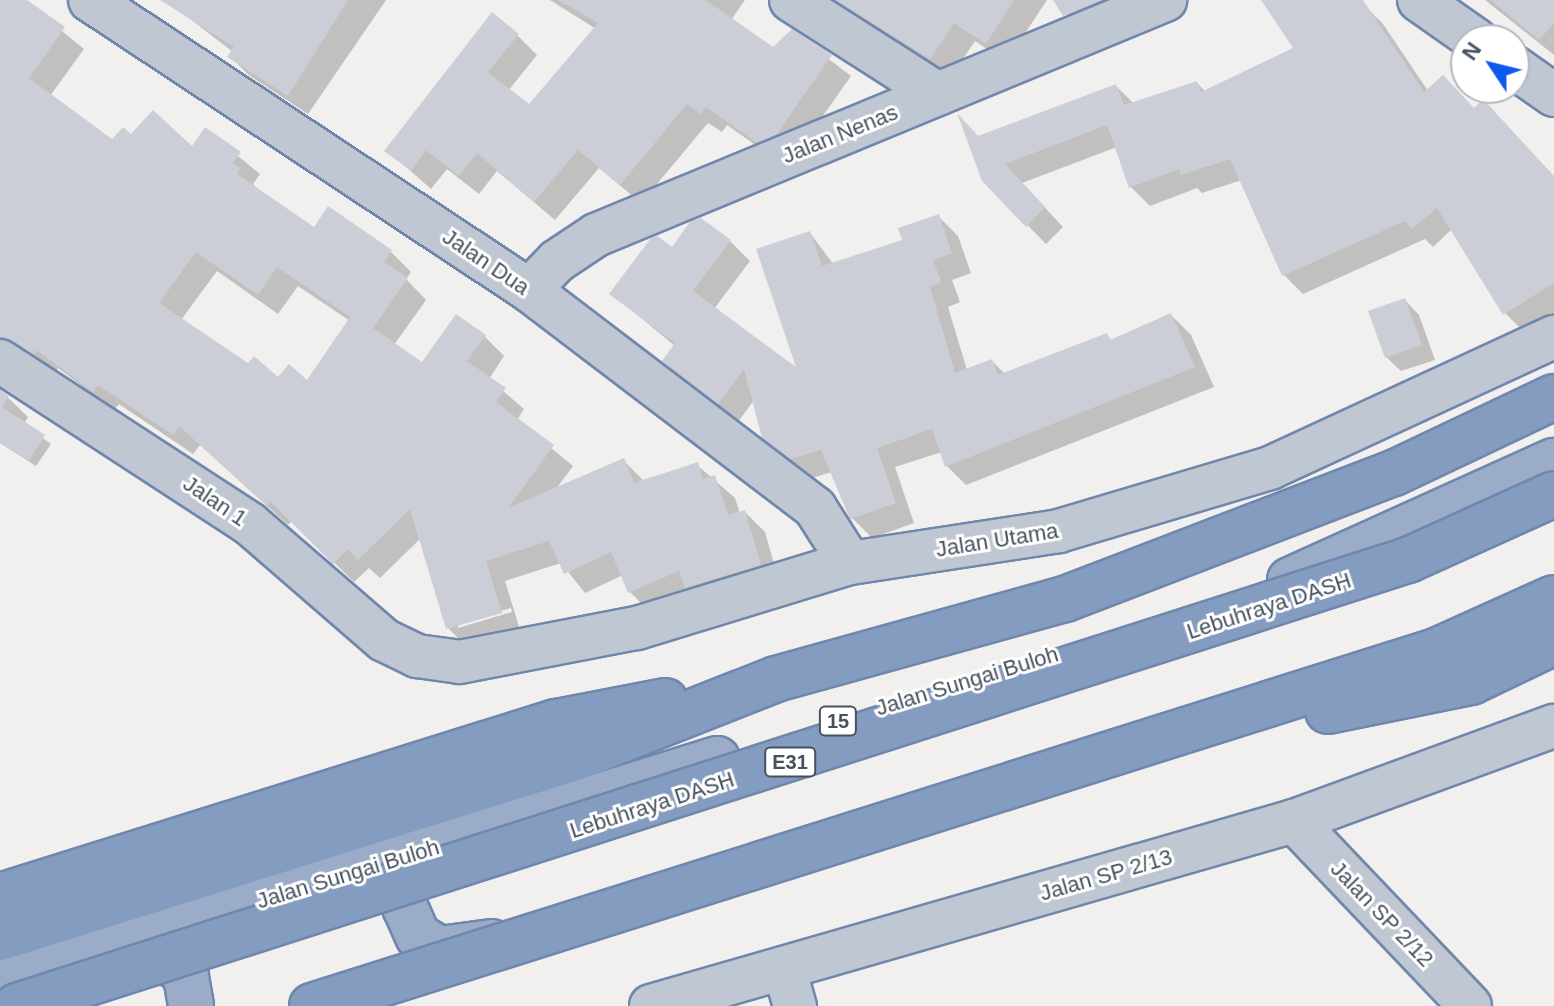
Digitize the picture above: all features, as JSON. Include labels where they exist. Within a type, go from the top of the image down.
[{"type":"highway","points":[[0,896],[556,722],[776,679],[1065,599],[1394,473],[1554,397]]},
{"type":"highway","name":"Jalan Sungai Buloh","points":[[0,982],[1310,573],[1554,461]]},
{"type":"highway","name":"Lebuhraya DASH","points":[[17,1006],[1393,565],[1554,494]]},
{"type":"highway","points":[[312,1006],[1436,651],[1554,598]]},
{"type":"highway","points":[[335,1006],[402,994],[573,931],[1418,660],[1554,598]]},
{"type":"highway","points":[[1106,755],[1471,682],[1554,642]]},
{"type":"highway","points":[[0,938],[578,757],[776,679]]},
{"type":"highway","points":[[423,851],[403,874],[405,907],[418,936],[440,949],[573,931]]},
{"type":"highway","points":[[110,948],[176,965],[186,977],[191,1006]]},
{"type":"street","name":"Jalan Dua","points":[[90,0],[529,290],[815,508],[850,563]]},
{"type":"street","points":[[791,0],[938,94]]},
{"type":"street","name":"Jalan Nenas","points":[[529,290],[557,261],[596,235],[1165,0]]},
{"type":"street","points":[[1419,0],[1453,24]]},
{"type":"street","points":[[1530,78],[1554,95]]},
{"type":"street","name":"Jalan Utama","points":[[417,656],[460,662],[637,628],[850,563],[1059,531],[1270,468],[1554,337]]},
{"type":"street","name":"Jalan 1","points":[[0,361],[250,524],[384,640],[417,656]]},
{"type":"street","name":"Jalan SP 2/13","points":[[651,1006],[790,987],[1294,821],[1554,726]]},
{"type":"street","name":"Jalan SP 2/12","points":[[1294,821],[1470,1006]]},
{"type":"building","points":[[0,0],[27,0],[65,27],[29,78],[112,139],[123,127],[131,134],[153,110],[192,146],[205,127],[241,152],[233,163],[240,168],[237,174],[314,227],[328,206],[392,250],[384,262],[408,278],[373,328],[422,362],[456,314],[486,335],[467,361],[506,388],[496,402],[554,445],[508,508],[624,458],[634,483],[698,462],[703,479],[715,475],[728,515],[745,510],[761,565],[685,588],[679,571],[628,593],[611,552],[564,574],[549,541],[486,561],[502,613],[446,629],[410,509],[358,560],[348,549],[333,564],[271,502],[267,506],[179,426],[173,435],[98,385],[93,392],[37,350],[34,355],[0,337]],"holes":[[[196,252],[258,295],[277,267],[350,317],[307,380],[289,364],[278,377],[254,356],[248,363],[159,303]]]},
{"type":"building","points":[[160,0],[348,0],[288,96],[227,57],[234,47]]},
{"type":"building","points":[[558,0],[706,0],[773,47],[792,29],[832,55],[776,135],[757,143],[706,107],[701,114],[687,104],[620,185],[578,150],[534,202],[477,153],[459,176],[426,150],[411,171],[384,151],[492,12],[519,34],[488,72],[529,104],[598,23]]},
{"type":"building","points":[[836,0],[1014,0],[986,44],[954,23],[930,59]]},
{"type":"building","points":[[1053,0],[1102,0],[1063,16]]},
{"type":"building","points":[[1261,0],[1363,0],[1424,92],[1443,75],[1450,82],[1450,104],[1470,104],[1474,108],[1478,104],[1488,104],[1554,176],[1554,283],[1503,315],[1437,208],[1412,229],[1405,221],[1282,276],[1230,159],[1181,175],[1179,169],[1129,188],[1107,125],[1005,164],[1045,207],[1026,227],[982,181],[957,113],[978,136],[1116,84],[1124,105],[1197,81],[1201,92],[1293,48]]},
{"type":"building","points":[[1491,0],[1554,0],[1554,23],[1539,40],[1530,32],[1530,24],[1520,24]]},
{"type":"building","points":[[939,214],[952,253],[933,260],[941,282],[930,287],[955,373],[992,359],[998,375],[1107,333],[1110,340],[1171,313],[1195,367],[945,467],[932,429],[877,448],[896,503],[850,519],[821,450],[790,459],[762,438],[744,369],[718,404],[662,361],[675,343],[609,294],[651,238],[657,236],[672,247],[690,222],[701,218],[731,240],[693,291],[796,367],[756,249],[810,231],[822,266],[902,240],[898,228]]},
{"type":"building","points":[[1405,298],[1422,345],[1385,358],[1368,311]]},
{"type":"building","points":[[0,390],[9,396],[2,407],[45,435],[29,461],[0,442]]}]
